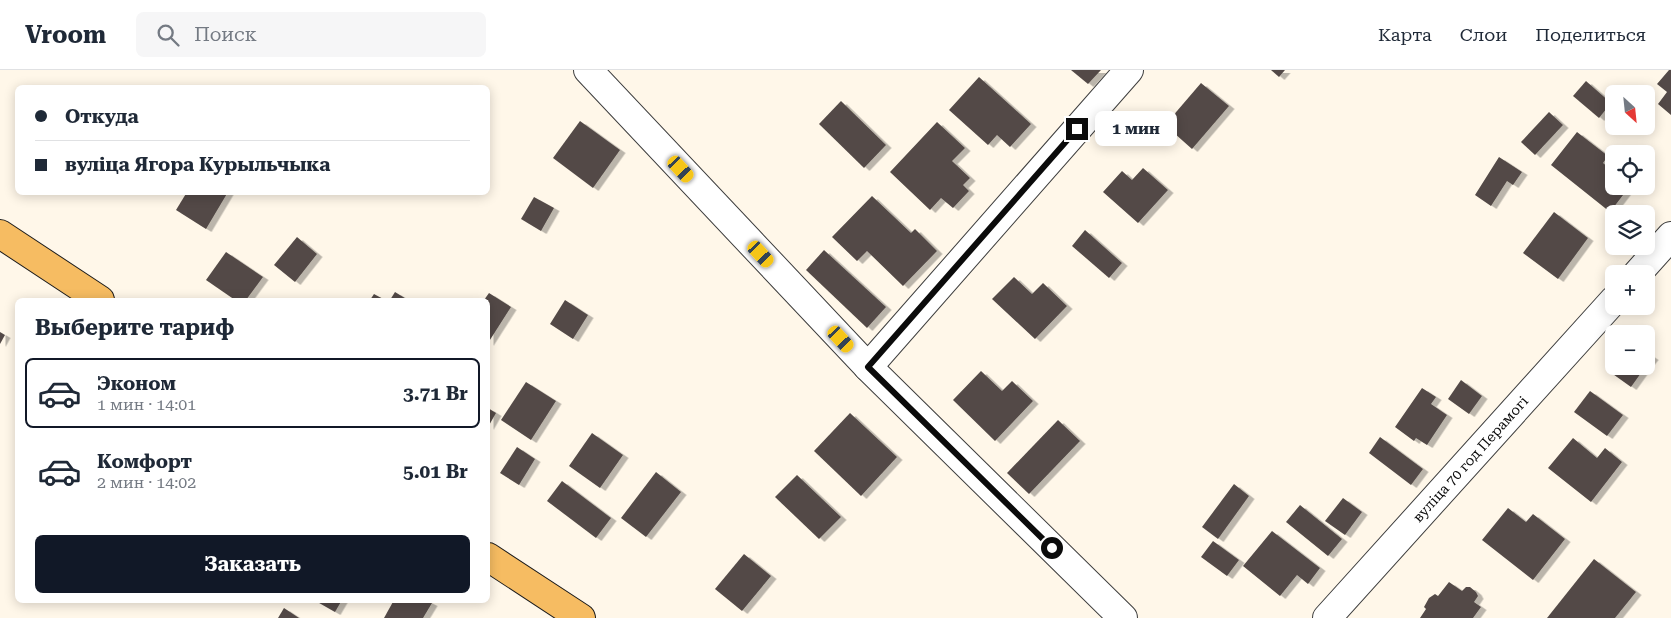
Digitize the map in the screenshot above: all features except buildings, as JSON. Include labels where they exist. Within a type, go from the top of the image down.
[{"type":"main road","points":[[0,234],[97,298]]},
{"type":"main road","points":[[490,558],[581,618]]},
{"type":"street","points":[[588,70],[868,367],[1123,618]]},
{"type":"street","points":[[868,367],[1129,70]]},
{"type":"street","points":[[1645,265],[1671,236]]},
{"type":"street","name":"вуліца 70 год Перамогі","points":[[1327,618],[1605,310]]},
{"type":"route","points":[[1052,548],[868,367],[1077,129]]}]
